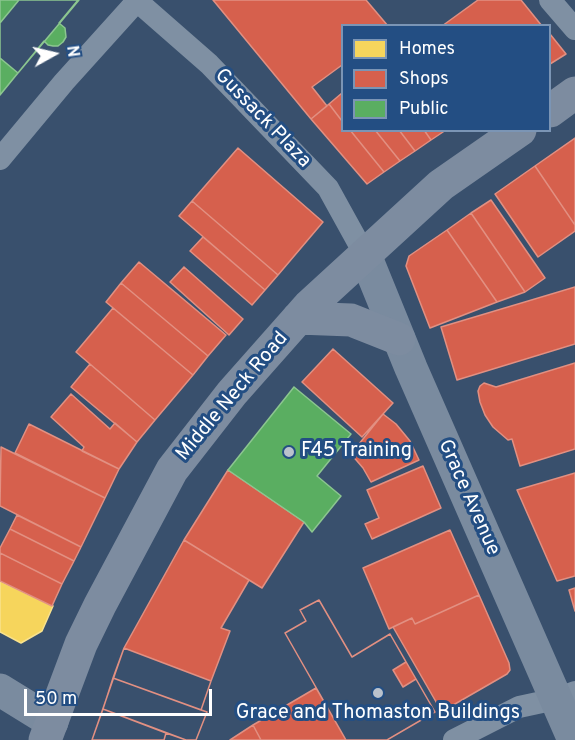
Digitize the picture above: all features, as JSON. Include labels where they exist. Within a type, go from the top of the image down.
[{"type":"main road","points":[[551,110],[575,93]]},
{"type":"main road","name":"Middle Neck Road","points":[[48,731],[81,644],[172,470],[232,393],[309,306],[441,185],[517,132]]},
{"type":"main road","points":[[298,318],[351,320],[399,339]]},
{"type":"street","name":"Gussack Plaza","points":[[0,159],[137,0],[209,64],[328,188],[365,255]]},
{"type":"street","points":[[550,0],[575,29]]},
{"type":"street","name":"Grace Avenue","points":[[365,255],[399,339],[566,695],[574,740]]},
{"type":"street","points":[[0,690],[48,731]]},
{"type":"street","points":[[453,740],[519,707],[566,695]]},
{"type":"building: Homes","points":[[0,581],[53,606],[42,631],[21,643],[0,632]]},
{"type":"building: Shops","points":[[213,0],[366,0],[386,24],[341,24],[341,66],[312,87],[327,106],[311,119]]},
{"type":"building: Shops","points":[[478,0],[521,0],[540,24],[445,24]]},
{"type":"building: Shops","points":[[551,35],[566,54],[551,63]]},
{"type":"building: Shops","points":[[341,94],[341,120],[329,104]]},
{"type":"building: Shops","points":[[329,104],[341,120],[341,132],[352,132],[384,172],[367,184],[311,119]]},
{"type":"building: Shops","points":[[352,132],[377,132],[400,161],[384,172]]},
{"type":"building: Shops","points":[[377,132],[401,132],[415,151],[400,161]]},
{"type":"building: Shops","points":[[401,132],[425,132],[431,140],[415,151]]},
{"type":"building: Shops","points":[[425,132],[443,132],[431,140]]},
{"type":"building: Shops","points":[[575,138],[575,225],[535,166]]},
{"type":"building: Shops","points":[[238,148],[323,222],[278,275],[192,201]]},
{"type":"building: Shops","points":[[535,166],[575,225],[575,231],[538,257],[495,194]]},
{"type":"building: Shops","points":[[491,200],[545,278],[525,292],[471,213]]},
{"type":"building: Shops","points":[[192,201],[278,275],[265,290],[179,216]]},
{"type":"building: Shops","points":[[471,213],[525,292],[497,302],[447,230]]},
{"type":"building: Shops","points":[[447,230],[497,302],[430,328],[406,266],[409,256]]},
{"type":"building: Shops","points":[[203,237],[265,290],[252,305],[190,251]]},
{"type":"building: Shops","points":[[139,262],[226,335],[208,356],[121,283]]},
{"type":"building: Shops","points":[[184,267],[243,319],[229,335],[170,282]]},
{"type":"building: Shops","points":[[121,283],[208,356],[193,375],[106,302]]},
{"type":"building: Shops","points":[[575,287],[575,344],[457,380],[441,327]]},
{"type":"building: Shops","points":[[113,308],[193,375],[155,420],[76,352]]},
{"type":"building: Shops","points":[[333,349],[393,403],[362,437],[302,382]]},
{"type":"building: Shops","points":[[575,363],[575,449],[520,466],[512,439],[508,440],[493,427],[485,415],[478,391],[480,386],[484,383],[496,387]]},
{"type":"building: Shops","points":[[90,364],[155,420],[137,442],[71,387]]},
{"type":"building: Shops","points":[[71,394],[110,429],[115,423],[137,442],[119,469],[82,451],[84,447],[51,417]]},
{"type":"building: Shops","points":[[383,414],[396,424],[410,441],[419,460],[371,482],[351,454]]},
{"type":"building: Shops","points":[[29,424],[119,469],[105,498],[15,453]]},
{"type":"building: Shops","points":[[1,447],[105,498],[81,547],[0,506]]},
{"type":"building: Shops","points":[[423,466],[441,508],[372,539],[365,524],[379,518],[367,490]]},
{"type":"building: Shops","points":[[228,470],[304,522],[262,588],[184,540]]},
{"type":"building: Shops","points":[[575,473],[575,576],[557,581],[517,490]]},
{"type":"building: Shops","points":[[17,515],[81,547],[74,561],[10,529]]},
{"type":"building: Shops","points":[[10,529],[74,561],[62,584],[0,553],[0,548]]},
{"type":"building: Shops","points":[[450,530],[479,595],[415,624],[412,618],[389,629],[363,568]]},
{"type":"building: Shops","points":[[184,540],[249,580],[221,628],[230,631],[211,681],[124,648]]},
{"type":"building: Shops","points":[[0,553],[62,584],[52,606],[0,581]]},
{"type":"building: Shops","points":[[575,588],[575,611],[569,590]]},
{"type":"building: Shops","points":[[479,595],[510,670],[507,674],[443,709],[439,707],[393,627],[412,618],[415,624]]},
{"type":"building: Shops","points":[[319,600],[352,657],[390,634],[406,662],[393,670],[403,687],[416,679],[435,712],[387,740],[346,740],[285,633],[306,621],[300,610]]},
{"type":"building: Shops","points":[[319,600],[352,657],[390,634],[435,712],[387,740],[346,740],[285,633],[306,621],[300,610]]},
{"type":"building: Shops","points":[[124,648],[211,681],[201,710],[113,678]]},
{"type":"building: Shops","points":[[124,648],[211,681],[201,710],[207,712],[196,740],[186,740],[166,733],[164,740],[92,740]]},
{"type":"building: Shops","points":[[113,678],[207,712],[196,740],[186,740],[103,709]]},
{"type":"building: Shops","points":[[316,688],[346,740],[261,740],[253,725]]},
{"type":"building: Shops","points":[[103,709],[166,733],[164,740],[92,740]]},
{"type":"building: Shops","points":[[253,725],[261,740],[230,740]]},
{"type":"building: Public","points":[[0,0],[78,0],[59,23],[65,28],[66,37],[63,42],[58,46],[53,46],[44,41],[0,95]]},
{"type":"building: Public","points":[[19,0],[79,0],[18,73],[0,58],[0,23]]},
{"type":"building: Public","name":"F45 Training","points":[[294,387],[351,434],[317,476],[341,496],[312,532],[304,522],[228,470]]},
{"type":"place","name":"F45 Training","points":[[289,452]]},
{"type":"place","name":"Grace and Thomaston Buildings","points":[[378,693]]}]
